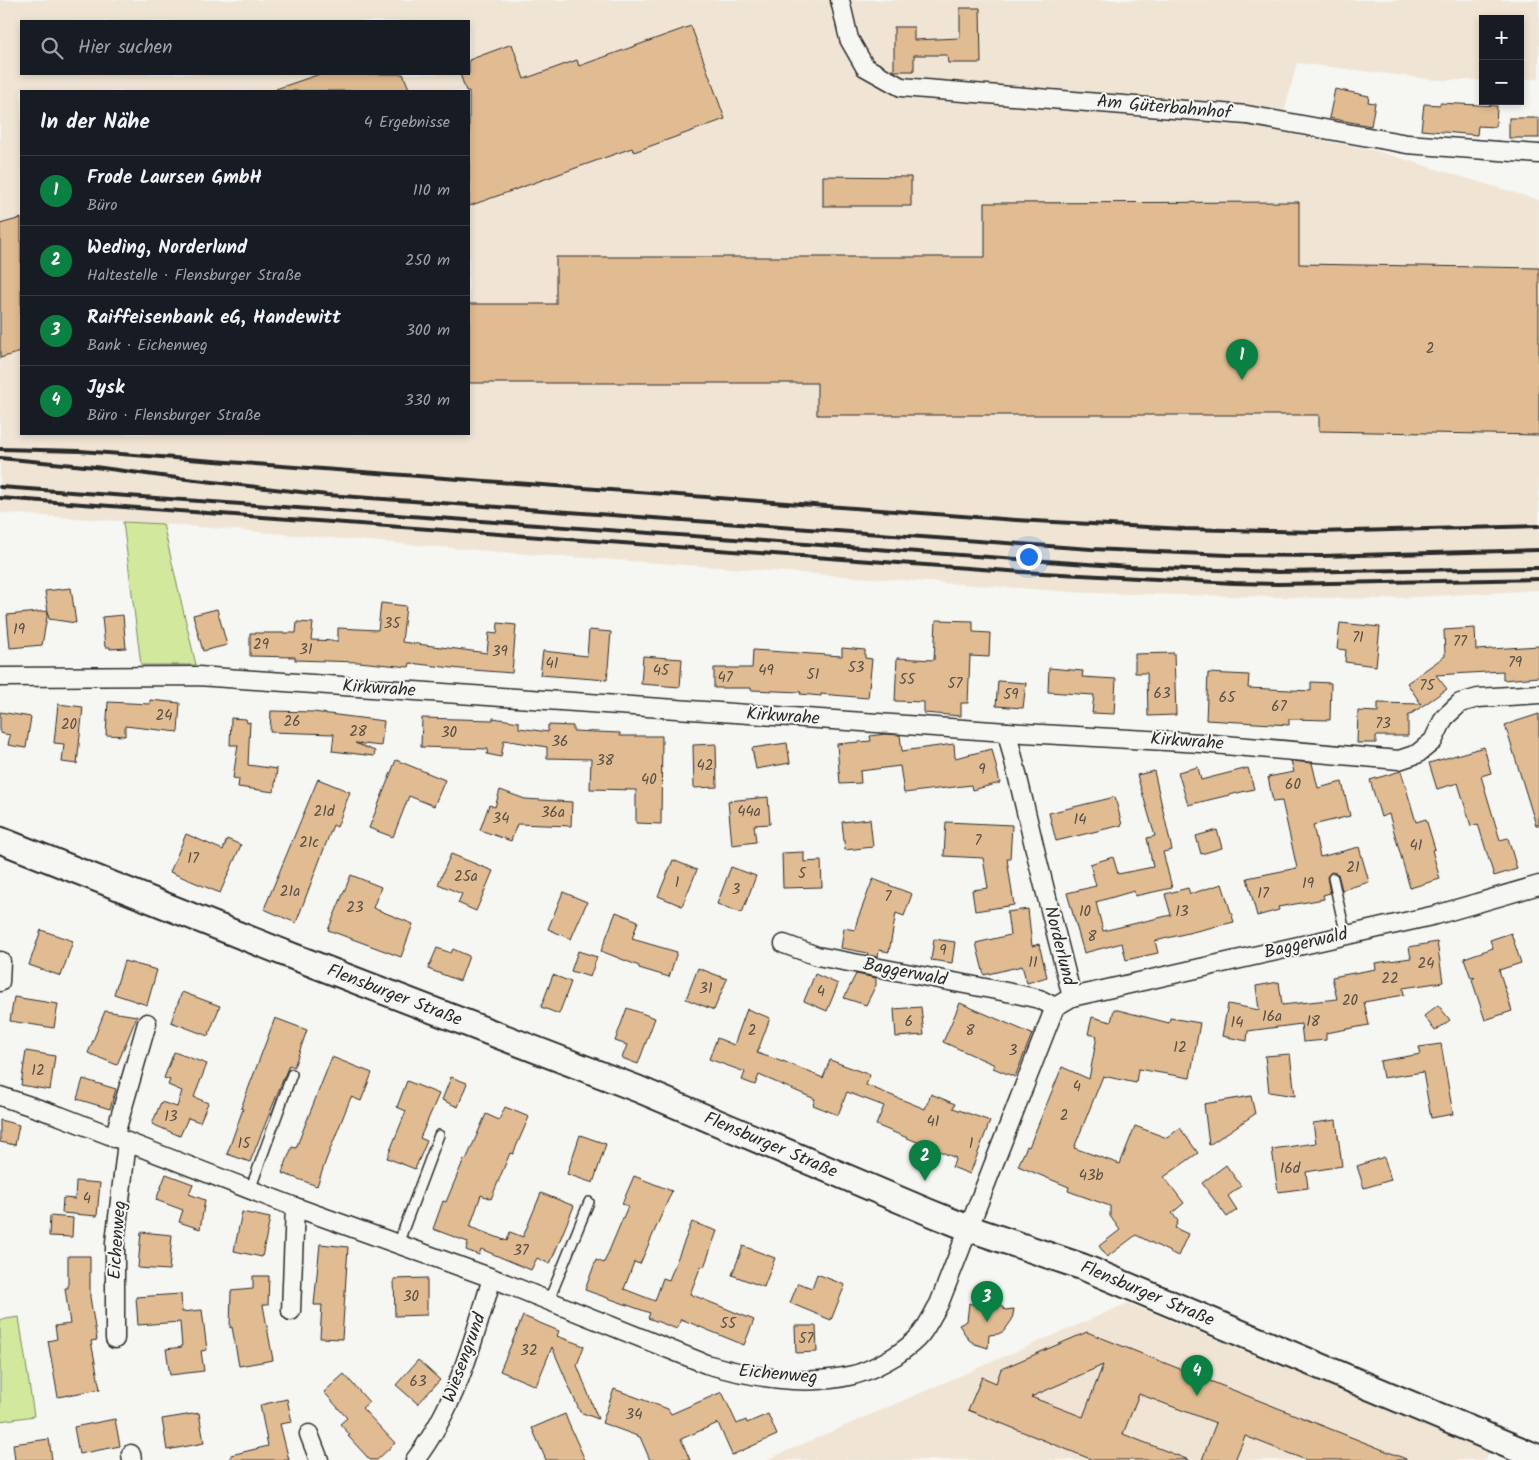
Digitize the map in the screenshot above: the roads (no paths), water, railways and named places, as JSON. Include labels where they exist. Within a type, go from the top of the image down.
[{"type":"street","name":"Am Güterbahnhof","points":[[840,0],[849,39],[865,67],[901,87],[1247,115],[1407,144],[1539,154]]},
{"type":"street","name":"Kirkwrahe","points":[[0,677],[198,676],[1007,732],[1201,743],[1399,760],[1417,754],[1433,741],[1444,718],[1460,703],[1478,698],[1539,694]]},
{"type":"street","name":"Norderlund","points":[[968,1228],[1056,1006],[1072,997],[1007,732]]},
{"type":"street","name":"Flensburger Straße","points":[[0,840],[292,956],[638,1089],[968,1228],[1083,1267],[1527,1457]]},
{"type":"street","name":"Baggerwald","points":[[1072,997],[1436,915],[1539,885]]},
{"type":"street","name":"Baggerwald","points":[[784,944],[817,956],[1017,994],[1056,1006]]},
{"type":"street","points":[[0,982],[1,962]]},
{"type":"street","name":"Eichenweg","points":[[115,1339],[115,1242],[121,1140],[147,1024]]},
{"type":"street","name":"Eichenweg","points":[[0,1096],[60,1116],[295,1207],[550,1300],[706,1364],[743,1374],[797,1380],[824,1379],[854,1375],[886,1362],[906,1349],[921,1334],[939,1304],[968,1228]]},
{"type":"street","points":[[291,1311],[295,1207]]},
{"type":"street","name":"Wiesengrund","points":[[415,1460],[428,1444],[457,1388],[492,1278]]},
{"type":"street","points":[[309,1434],[319,1460]]},
{"type":"lane","points":[[1333,878],[1346,936]]},
{"type":"lane","points":[[250,1190],[292,1074]]},
{"type":"lane","points":[[398,1244],[439,1135]]},
{"type":"lane","points":[[550,1300],[589,1202]]},
{"type":"railway","points":[[0,449],[80,451],[1016,520],[1185,529],[1316,532],[1539,526]]},
{"type":"railway","points":[[0,458],[95,467],[327,495],[1091,549],[1228,555],[1322,556],[1539,550]]},
{"type":"railway","points":[[0,487],[1130,567],[1278,572],[1539,568]]},
{"type":"railway","points":[[0,498],[1023,572],[1278,584],[1539,579]]},
{"type":"place","name":"Frode Laursen GmbH","points":[[1242,380]]},
{"type":"place","name":"Weding, Norderlund","points":[[925,1181]]},
{"type":"place","name":"Raiffeisenbank eG, Handewitt","points":[[987,1322]]},
{"type":"place","name":"Jysk","points":[[1197,1396]]}]
